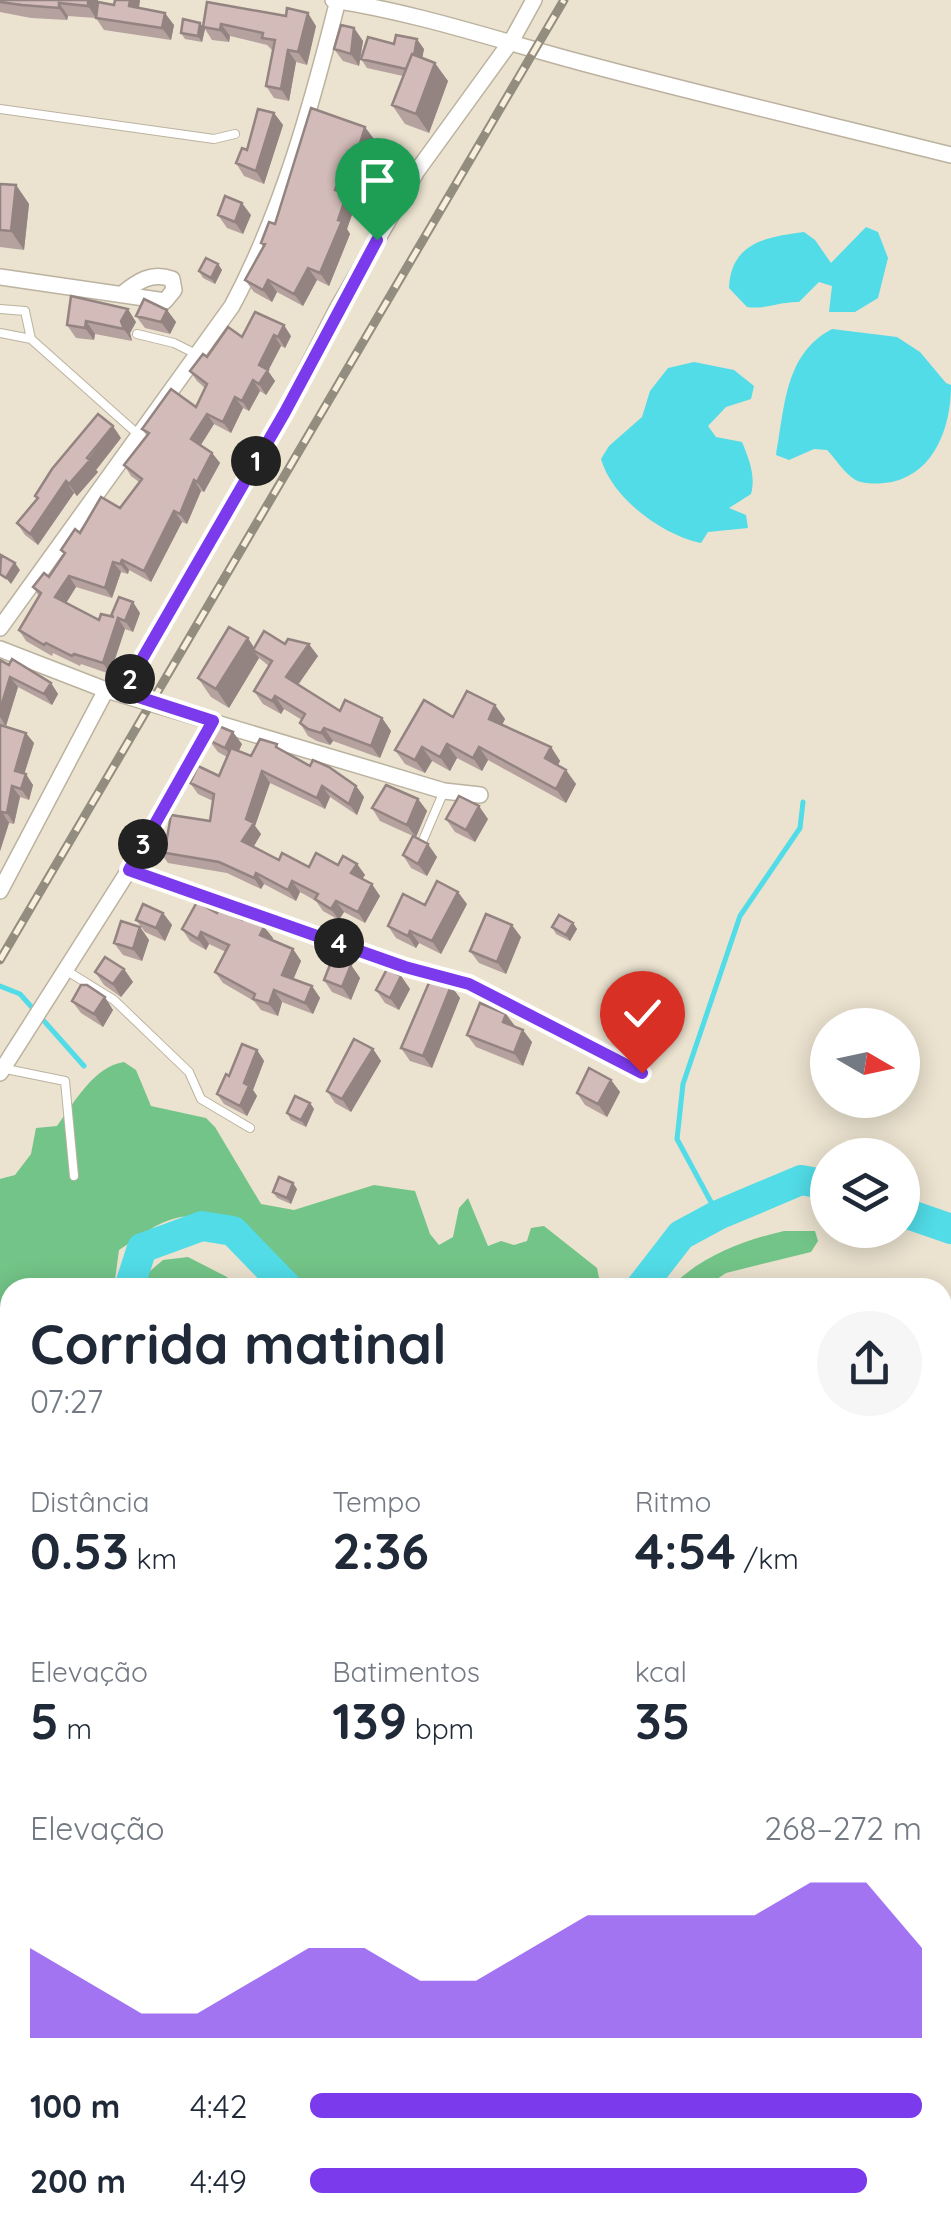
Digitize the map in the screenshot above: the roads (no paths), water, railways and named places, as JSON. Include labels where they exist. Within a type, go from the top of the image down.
[{"type":"street","points":[[0,628],[232,306],[256,260],[294,149],[336,0],[421,17],[951,155]]},
{"type":"street","points":[[421,17],[427,0]]},
{"type":"street","points":[[123,692],[285,412],[337,309],[417,172],[512,40],[534,0]]},
{"type":"street","points":[[0,277],[122,294]]},
{"type":"street","points":[[0,648],[106,690],[444,791],[480,795]]},
{"type":"street","points":[[0,891],[106,690]]},
{"type":"street","points":[[3,1071],[129,870],[213,721]]},
{"type":"street","points":[[129,870],[405,967]]},
{"type":"lane","points":[[0,109],[214,139],[235,134]]},
{"type":"lane","points":[[0,309],[25,311],[31,340]]},
{"type":"lane","points":[[0,334],[31,340],[140,437]]},
{"type":"lane","points":[[137,334],[174,342],[198,355]]},
{"type":"lane","points":[[423,840],[444,791]]},
{"type":"lane","points":[[405,967],[469,984],[642,1073]]},
{"type":"lane","points":[[64,970],[114,1000],[189,1072],[201,1099],[250,1128]]},
{"type":"lane","points":[[3,1071],[64,1080],[74,1176]]},
{"type":"water","points":[[866,227],[878,232],[888,258],[878,298],[855,312],[829,312],[832,286],[819,282],[799,302],[760,307],[747,307],[729,288],[736,261],[753,245],[804,232],[815,240],[831,263]]},
{"type":"water","points":[[832,329],[897,337],[920,352],[951,385],[948,416],[938,445],[920,468],[907,477],[883,483],[858,481],[827,450],[814,449],[789,460],[776,455],[785,401],[796,367],[816,340]]},
{"type":"water","points":[[694,362],[734,370],[754,386],[751,399],[726,407],[708,426],[716,437],[742,442],[745,448],[752,474],[751,494],[729,508],[746,515],[748,528],[708,532],[701,543],[670,532],[641,513],[616,487],[601,459],[609,446],[642,417],[650,391],[668,368]]},
{"type":"waterway","points":[[718,1215],[677,1139],[683,1084],[740,916],[800,828],[803,802]]},
{"type":"waterway","points":[[0,986],[20,994],[84,1066]]},
{"type":"waterway","points":[[648,1278],[681,1235],[801,1180],[810,1182]]},
{"type":"waterway","points":[[920,1218],[951,1229]]},
{"type":"waterway","points":[[132,1278],[142,1248],[202,1226],[233,1231],[278,1278]]},
{"type":"railway","points":[[0,960],[564,0]]}]
